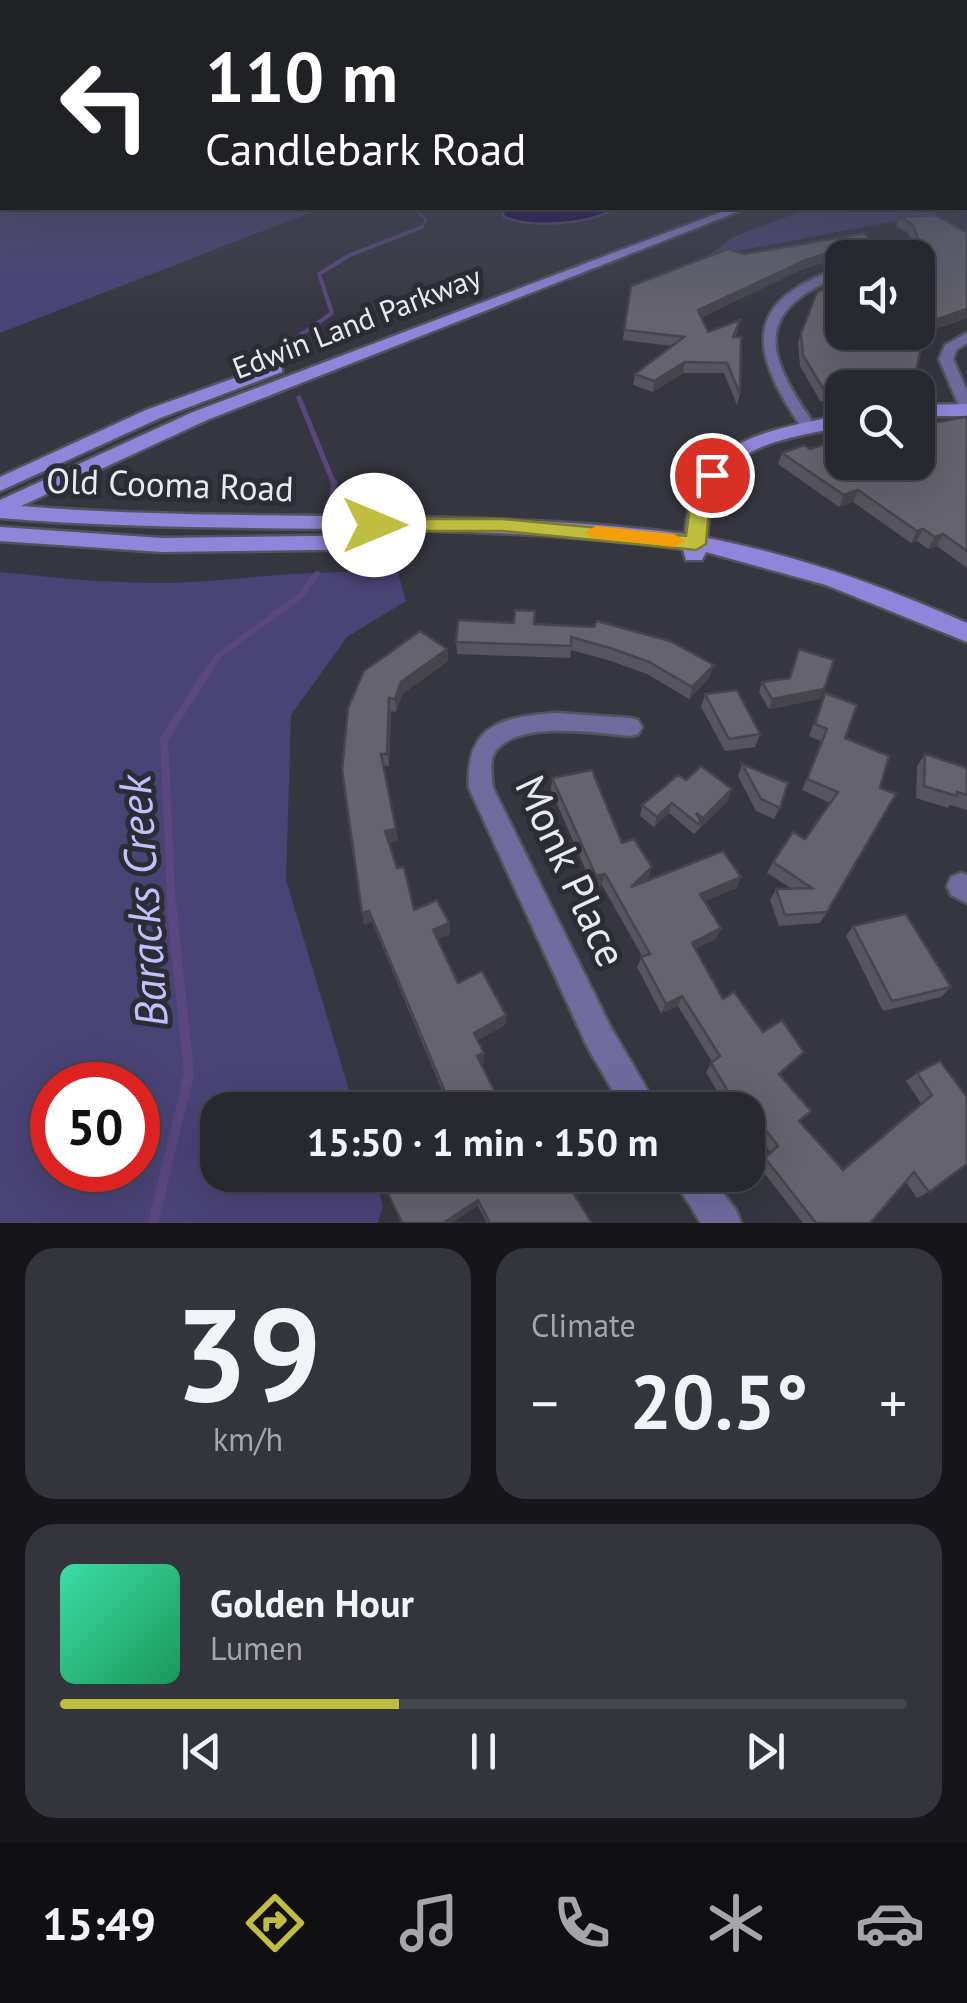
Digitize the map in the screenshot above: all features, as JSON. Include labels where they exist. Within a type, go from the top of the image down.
[{"type":"main road","name":"Edwin Land Parkway","points":[[0,485],[208,392],[714,210]]},
{"type":"main road","name":"Edwin Land Parkway","points":[[0,509],[216,409],[736,210]]},
{"type":"main road","points":[[935,410],[967,409]]},
{"type":"main road","points":[[695,549],[703,490],[723,464],[763,440],[825,425]]},
{"type":"main road","name":"Old Cooma Road","points":[[0,509],[96,521],[309,534],[695,549]]},
{"type":"main road","name":"Old Cooma Road","points":[[0,534],[162,544],[309,534]]},
{"type":"main road","points":[[695,549],[790,564],[900,602],[967,633]]},
{"type":"main road","points":[[695,549],[859,602],[967,647]]},
{"type":"street","points":[[809,428],[777,381],[768,338],[777,312],[804,287],[825,278]]},
{"type":"street","points":[[967,337],[952,346],[946,359],[967,409]]},
{"type":"street","name":"Monk Place","points":[[630,728],[548,722],[517,727],[486,748],[478,768],[482,788],[599,1037],[631,1092]]},
{"type":"street","points":[[700,1192],[723,1223]]},
{"type":"shaded area","points":[[0,210],[317,210],[0,333]]},
{"type":"shaded area","points":[[502,210],[612,210],[577,221],[546,224],[504,217]]},
{"type":"shaded area","points":[[805,210],[952,210],[707,257],[733,237]]},
{"type":"shaded area","points":[[0,572],[155,583],[326,572],[398,573],[406,601],[347,637],[291,715],[286,880],[350,1092],[200,1092],[200,1192],[379,1192],[383,1205],[378,1223],[0,1223]]},
{"type":"building","points":[[935,215],[964,231],[967,229],[967,309],[935,320],[935,240],[918,240],[913,225],[900,217]]},
{"type":"building","points":[[866,233],[868,240],[825,240]]},
{"type":"building","points":[[825,240],[825,254],[698,310],[708,332],[740,320],[733,337],[741,337],[740,394],[727,363],[685,362],[654,381],[635,374],[684,337],[624,330],[631,286],[728,249],[744,254]]},
{"type":"building","points":[[825,289],[825,350],[920,350],[919,370],[825,370],[824,390],[803,355],[801,333],[817,292]]},
{"type":"building","points":[[967,417],[967,551],[943,534],[935,537],[923,529],[917,531],[858,490],[844,495],[782,453],[804,445],[810,449],[825,444],[825,480],[935,480],[935,423]]},
{"type":"building","points":[[515,610],[535,611],[534,624],[594,627],[597,621],[670,641],[714,665],[692,687],[649,662],[571,637],[571,646],[456,642],[458,620],[514,623]]},
{"type":"building","points":[[420,631],[447,649],[401,682],[395,699],[389,698],[387,754],[381,754],[396,829],[385,831],[397,868],[404,867],[414,910],[437,900],[449,923],[433,930],[458,983],[482,971],[506,1015],[474,1033],[484,1053],[477,1056],[495,1092],[445,1092],[369,911],[362,913],[342,770],[348,708],[364,671]]},
{"type":"building","points":[[799,649],[834,660],[824,689],[772,699],[762,682],[790,678]]},
{"type":"building","points":[[737,690],[760,734],[729,739],[705,694]]},
{"type":"building","points":[[825,693],[857,705],[845,738],[889,756],[880,788],[896,794],[827,912],[785,915],[776,889],[812,888],[773,862],[793,832],[805,839],[838,792],[807,779],[827,729],[815,724]]},
{"type":"building","points":[[925,754],[967,768],[967,795],[957,792],[957,796],[924,786]]},
{"type":"building","points":[[742,764],[788,783],[780,808],[761,799]]},
{"type":"building","points":[[701,766],[732,789],[703,818],[696,813],[701,821],[698,824],[672,803],[657,817],[642,805],[678,775],[686,780]]},
{"type":"building","points":[[592,770],[622,843],[634,839],[652,867],[631,887],[723,851],[741,877],[700,894],[721,928],[692,943],[723,999],[734,992],[763,1032],[782,1020],[804,1052],[779,1074],[811,1111],[799,1121],[843,1170],[932,1095],[917,1073],[940,1061],[967,1097],[967,1164],[929,1192],[914,1172],[870,1223],[816,1223],[765,1158],[778,1146],[765,1129],[765,1092],[728,1092],[711,1063],[720,1056],[682,996],[666,1004],[641,957],[650,954],[605,874],[596,876],[552,778]]},
{"type":"building","points":[[906,914],[951,987],[892,1001],[853,926]]},
{"type":"building","points":[[387,1192],[573,1192],[592,1223],[490,1223],[478,1200],[443,1223],[402,1223]]},
{"type":"waterway","name":"Baracks Creek","points":[[417,210],[426,220],[421,229]]},
{"type":"waterway","name":"Baracks Creek","points":[[296,338],[332,313],[319,274],[350,255],[422,227]]},
{"type":"waterway","name":"Baracks Creek","points":[[299,398],[334,484]]},
{"type":"waterway","name":"Baracks Creek","points":[[330,512],[334,484]]},
{"type":"waterway","name":"Baracks Creek","points":[[208,671],[217,657],[300,596],[317,574]]},
{"type":"waterway","name":"Baracks Creek","points":[[172,912],[164,739],[210,668]]},
{"type":"waterway","name":"Baracks Creek","points":[[153,1223],[189,1074],[172,910]]},
{"type":"slow traffic","points":[[596,532],[674,541]]},
{"type":"route","points":[[374,525],[502,525],[696,544],[701,497],[712,475]]}]
